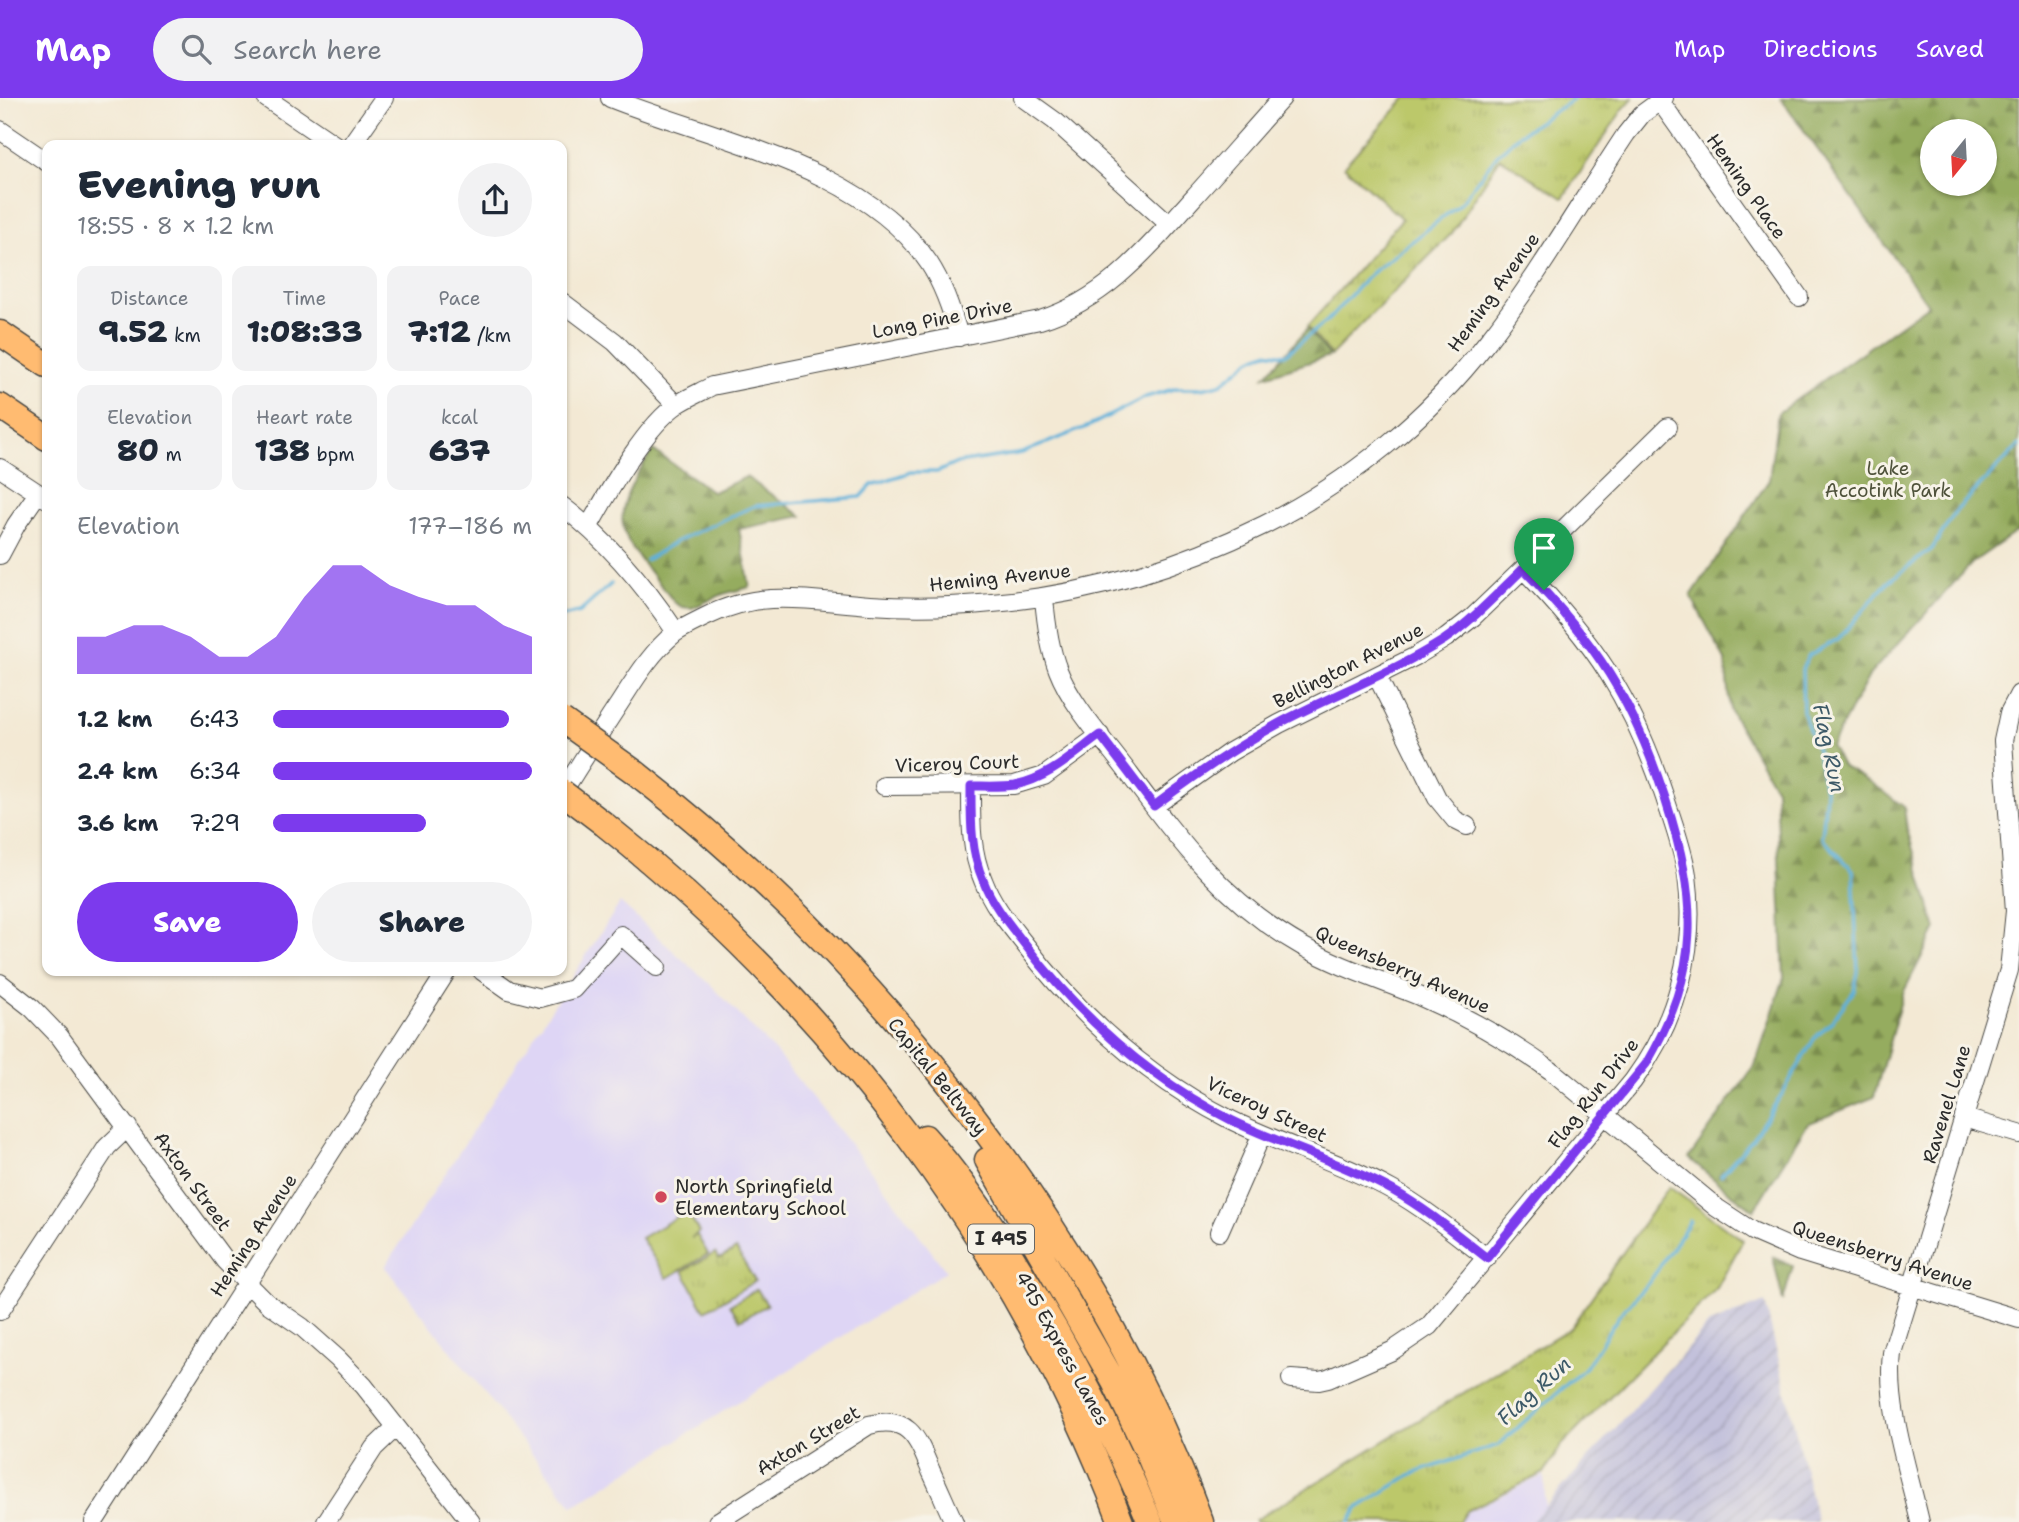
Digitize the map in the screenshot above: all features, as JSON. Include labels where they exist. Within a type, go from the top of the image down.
[{"type":"highway","points":[[0,333],[42,362]]},
{"type":"highway","points":[[0,406],[42,435]]},
{"type":"highway","name":"Capital Beltway","points":[[567,724],[680,807],[775,891],[883,1006],[976,1121],[1029,1194],[1092,1292],[1145,1391],[1201,1522]]},
{"type":"highway","name":"I 495","points":[[567,796],[693,899],[792,998],[897,1123],[973,1231],[1020,1309],[1061,1386],[1121,1522]]},
{"type":"highway","name":"495 Express Lanes","points":[[792,998],[920,1132],[967,1188],[1036,1295],[1073,1360],[1128,1469],[1150,1522]]},
{"type":"highway","name":"495 Express Lanes","points":[[883,1006],[1012,1201],[1114,1381],[1176,1522]]},
{"type":"street","points":[[265,98],[328,140]]},
{"type":"street","points":[[355,140],[384,98]]},
{"type":"street","points":[[610,98],[786,160],[873,206],[904,232],[928,262],[949,301],[959,337]]},
{"type":"street","points":[[1023,98],[1055,121],[1169,224]]},
{"type":"street","name":"Long Pine Drive","points":[[589,526],[617,477],[638,448],[676,405],[712,386],[1040,320],[1077,306],[1122,274],[1282,98]]},
{"type":"street","name":"Heming Place","points":[[1662,99],[1799,297]]},
{"type":"street","name":"Heming Avenue","points":[[567,784],[642,669],[676,632],[722,609],[762,599],[792,597],[926,607],[1044,597],[1133,577],[1220,545],[1299,506],[1380,450],[1436,400],[1486,344],[1518,300],[1626,134],[1642,114],[1662,99]]},
{"type":"street","points":[[0,130],[42,159]]},
{"type":"street","points":[[567,306],[615,342],[676,405]]},
{"type":"street","name":"Bellington Avenue","points":[[1154,806],[1230,752],[1446,638],[1473,617],[1668,426]]},
{"type":"street","points":[[0,468],[42,495]]},
{"type":"street","points":[[0,555],[16,525],[42,497]]},
{"type":"street","points":[[567,510],[589,526],[614,552],[661,609],[676,632]]},
{"type":"street","name":"Flag Run Drive","points":[[1291,1379],[1328,1379],[1406,1342],[1442,1312],[1646,1064],[1660,1039],[1680,989],[1689,933],[1686,873],[1681,846],[1654,765],[1631,711],[1613,678],[1582,633],[1523,569]]},
{"type":"street","name":"Queensberry Avenue","points":[[1044,597],[1049,638],[1058,670],[1070,692],[1154,806],[1210,876],[1270,926],[1330,961],[1417,995],[1490,1031],[1553,1072],[1717,1208],[1752,1231],[1800,1252],[2019,1320]]},
{"type":"street","points":[[1377,676],[1437,798],[1455,820],[1467,826]]},
{"type":"street","name":"Ravenel Lane","points":[[1920,1522],[1890,1386],[1892,1353],[2008,970],[2015,930],[2017,890],[2003,741],[2006,722],[2019,694]]},
{"type":"street","name":"Viceroy Court","points":[[884,786],[1014,785],[1034,780],[1052,771],[1100,735]]},
{"type":"street","name":"Viceroy Street","points":[[971,786],[972,838],[982,879],[999,910],[1048,975],[1096,1025],[1144,1066],[1205,1106],[1262,1134],[1354,1171],[1392,1190],[1426,1211],[1487,1258]]},
{"type":"street","points":[[489,976],[509,990],[540,998],[573,989],[621,935],[657,967]]},
{"type":"street","name":"Heming Avenue","points":[[94,1522],[444,976]]},
{"type":"street","name":"Axton Street","points":[[0,984],[32,1008],[60,1037],[217,1252],[267,1303],[302,1327],[364,1386],[471,1522]]},
{"type":"street","points":[[1964,1118],[2019,1134]]},
{"type":"street","points":[[0,1311],[107,1147],[128,1127]]},
{"type":"street","points":[[1219,1232],[1262,1134]]},
{"type":"street","name":"Axton Street","points":[[717,1522],[869,1425],[882,1422],[898,1424],[915,1436],[954,1522]]},
{"type":"street","points":[[326,1522],[374,1448],[396,1427]]},
{"type":"shaded area","name":"North Springfield Elementary School","points":[[620,903],[712,986],[777,1054],[873,1173],[946,1271],[573,1506],[385,1267]]},
{"type":"shaded area","points":[[1765,1302],[1817,1522],[1531,1522],[1709,1324]]},
{"type":"shaded area","points":[[1544,1475],[1546,1522],[1460,1522],[1465,1513]]},
{"type":"green space","points":[[1406,98],[1633,98],[1563,198],[1500,158],[1452,233],[1331,355],[1307,327],[1402,219],[1344,166]]},
{"type":"green space","name":"Lake Accotink Park","points":[[1781,98],[2019,98],[2019,530],[1973,562],[1870,674],[1831,746],[1842,766],[1872,783],[1904,807],[1907,829],[1936,929],[1903,993],[1874,1097],[1807,1124],[1754,1210],[1689,1158],[1755,1065],[1784,978],[1776,789],[1730,710],[1725,660],[1691,596],[1769,480],[1778,413],[1928,305]]},
{"type":"green space","points":[[1307,329],[1330,356],[1265,376]]},
{"type":"green space","points":[[653,450],[713,492],[746,477],[802,516],[739,529],[750,587],[723,594],[692,608],[682,607],[674,602],[642,561],[624,530],[622,515],[626,497],[636,476]]},
{"type":"green space","points":[[1669,1187],[1743,1240],[1717,1288],[1561,1446],[1544,1473],[1466,1511],[1459,1522],[1255,1522],[1570,1328]]},
{"type":"green space","points":[[687,1211],[699,1232],[691,1238],[697,1235],[708,1254],[667,1278],[641,1238]]},
{"type":"green space","points":[[736,1249],[755,1281],[705,1311],[683,1271],[715,1253],[719,1259]]},
{"type":"green space","points":[[1773,1257],[1793,1266],[1783,1301]]},
{"type":"green space","points":[[757,1289],[767,1305],[740,1320],[730,1305]]},
{"type":"waterway","points":[[646,560],[677,541],[754,506],[861,497],[872,485],[911,472],[937,472],[957,463],[1022,453],[1089,426],[1146,397],[1177,388],[1201,388],[1221,384],[1250,360],[1266,352],[1285,355],[1328,320],[1370,274],[1460,204],[1497,155],[1520,134],[1575,98]]},
{"type":"waterway","name":"Flag Run","points":[[1721,1175],[1752,1139],[1814,1039],[1833,1020],[1854,991],[1858,972],[1853,870],[1822,838],[1826,793],[1817,750],[1803,713],[1802,669],[1809,655],[1838,639],[1888,582],[1932,549],[1956,511],[2019,445]]},
{"type":"waterway","points":[[567,615],[580,612],[611,584]]},
{"type":"waterway","name":"Flag Run","points":[[1349,1522],[1358,1508],[1412,1474],[1498,1445],[1586,1367],[1620,1314],[1650,1281],[1690,1221]]},
{"type":"place","name":"North Springfield Elementary School","points":[[661,1197]]},
{"type":"route","points":[[1523,569],[1544,590],[1598,654],[1644,739],[1681,846],[1690,902],[1689,933],[1680,989],[1671,1015],[1646,1064],[1487,1258],[1426,1211],[1392,1190],[1354,1171],[1262,1134],[1205,1106],[1144,1066],[1096,1025],[1048,975],[990,895],[975,858],[971,825],[971,786],[1014,785],[1034,780],[1052,771],[1100,735],[1154,806],[1230,752],[1446,638],[1473,617],[1523,569]]}]
